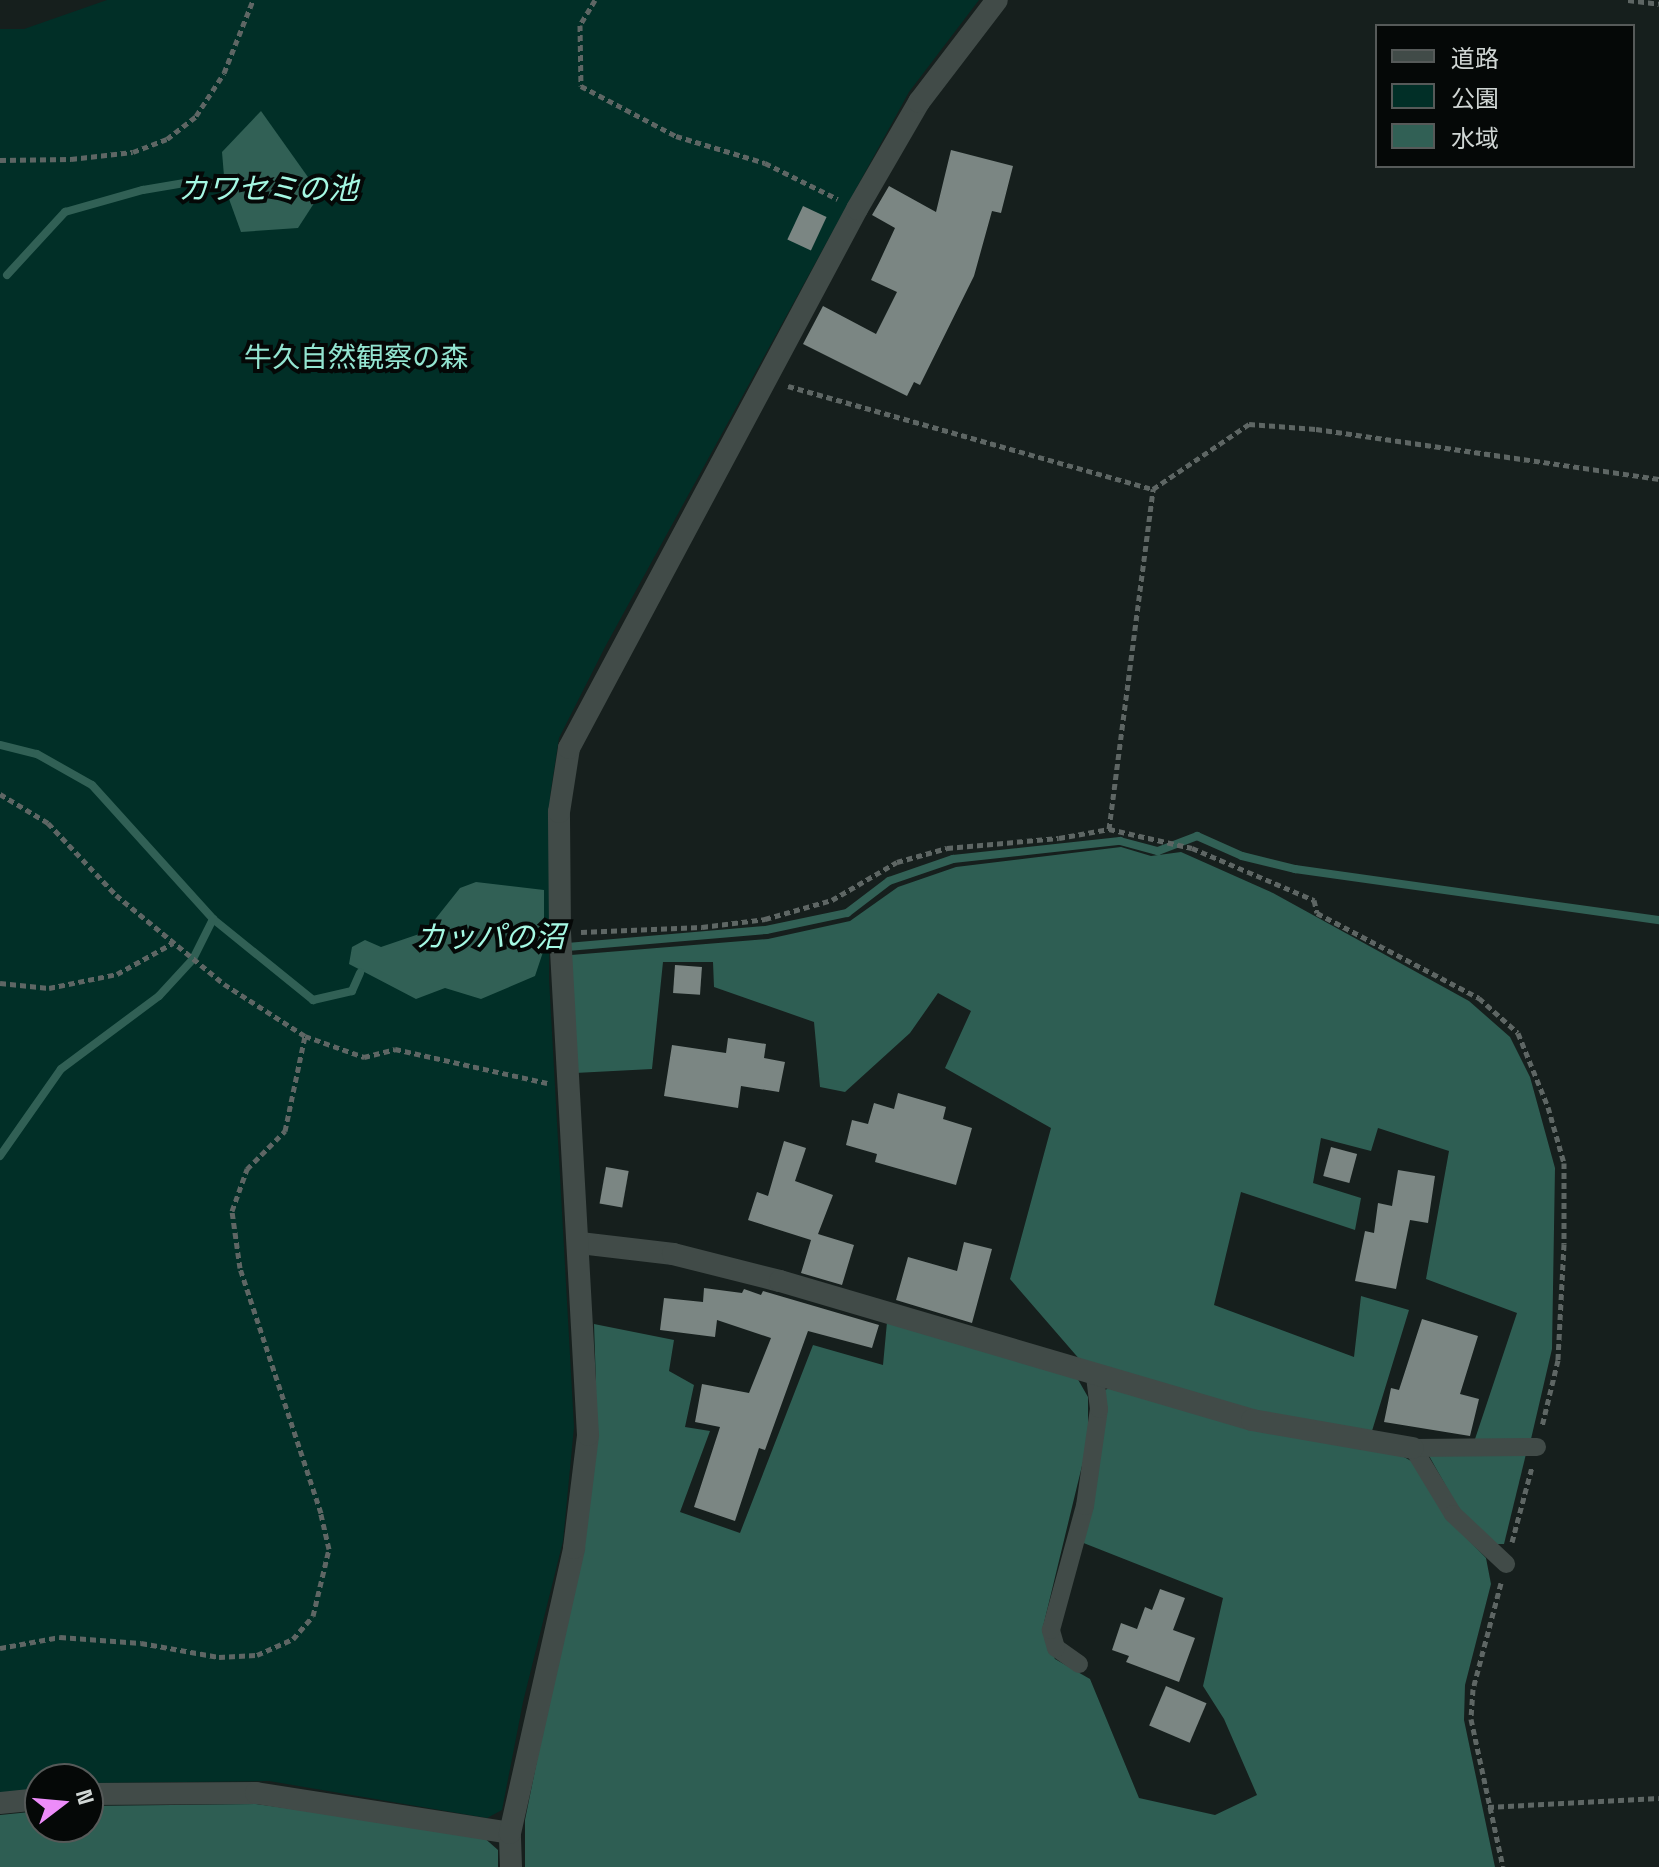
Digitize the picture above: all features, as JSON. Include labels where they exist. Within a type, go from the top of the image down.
[{"type":"street","points":[[511,1867],[510,1833],[574,1548],[588,1435],[580,1243],[567,1087],[560,933],[559,812],[569,748],[857,209],[919,102],[997,0]]},
{"type":"street","points":[[580,1243],[673,1254],[780,1281],[1252,1420],[1413,1448]]},
{"type":"street","points":[[104,1794],[256,1793],[510,1833]]},
{"type":"street","points":[[0,1803],[24,1801]]},
{"type":"lane","points":[[1079,1664],[1056,1648],[1051,1630],[1085,1506],[1099,1409],[1095,1374]]},
{"type":"lane","points":[[1413,1448],[1537,1447]]},
{"type":"lane","points":[[1413,1448],[1453,1514],[1506,1564]]},
{"type":"path","points":[[0,160],[71,159],[133,152],[167,139],[196,116],[224,73],[253,0]]},
{"type":"path","points":[[595,0],[580,25],[581,86],[676,136],[765,163],[857,209]]},
{"type":"path","points":[[1628,0],[1659,4]]},
{"type":"path","points":[[764,379],[1153,489]]},
{"type":"path","points":[[1109,829],[1153,489],[1249,424],[1316,429],[1659,479]]},
{"type":"path","points":[[0,794],[48,823],[116,895],[224,984],[305,1036],[364,1057],[395,1049],[567,1087]]},
{"type":"path","points":[[560,933],[702,927],[765,919],[832,900],[897,862],[947,848],[1059,838],[1109,829],[1192,848],[1314,900],[1317,913],[1479,998],[1518,1033],[1548,1107],[1564,1163],[1564,1244],[1558,1360],[1473,1689],[1471,1719],[1503,1867]]},
{"type":"path","points":[[0,983],[49,988],[117,974],[174,942]]},
{"type":"path","points":[[0,1648],[60,1637],[141,1643],[219,1657],[257,1655],[293,1639],[313,1616],[329,1549],[321,1513],[240,1268],[232,1211],[247,1169],[285,1131],[305,1036]]},
{"type":"path","points":[[1488,1807],[1659,1798]]},
{"type":"green space","name":"牛久自然観察の森","points":[[107,0],[979,0],[909,92],[605,647],[559,738],[550,796],[549,979],[574,1427],[563,1541],[523,1702],[502,1810],[487,1818],[269,1781],[104,1783],[104,1763],[24,1763],[24,1791],[0,1794],[0,29],[24,29]]},
{"type":"shaded area","points":[[1121,847],[1151,856],[1181,852],[1273,893],[1469,1001],[1510,1037],[1530,1077],[1555,1168],[1552,1349],[1531,1439],[1475,1439],[1517,1313],[1426,1279],[1449,1151],[1378,1128],[1371,1151],[1321,1138],[1313,1183],[1361,1198],[1355,1230],[1241,1192],[1214,1305],[1354,1357],[1361,1296],[1409,1310],[1372,1431],[1258,1412],[1081,1361],[1010,1279],[1051,1128],[945,1068],[971,1011],[938,993],[910,1033],[845,1092],[820,1087],[814,1022],[714,987],[713,962],[663,962],[652,1069],[575,1073],[571,955],[768,939],[850,921],[898,887],[956,867]]},
{"type":"shaded area","points":[[887,1322],[1076,1376],[1088,1397],[1088,1441],[1042,1631],[1055,1659],[1090,1679],[1139,1798],[1215,1815],[1257,1795],[1224,1719],[1203,1686],[1223,1598],[1081,1542],[1105,1390],[1113,1386],[1395,1452],[1413,1462],[1454,1525],[1486,1558],[1491,1584],[1465,1685],[1464,1720],[1495,1867],[525,1867],[525,1820],[582,1537],[596,1384],[594,1324],[674,1340],[669,1371],[694,1385],[685,1427],[710,1431],[680,1512],[740,1533],[813,1345],[883,1365]]},
{"type":"shaded area","points":[[1428,1454],[1526,1454],[1504,1544],[1494,1544],[1461,1513]]},
{"type":"shaded area","points":[[256,1804],[481,1835],[498,1850],[498,1867],[0,1867],[0,1815],[24,1813],[24,1843],[104,1843],[104,1806]]},
{"type":"water","name":"カワセミの池","points":[[261,111],[320,194],[298,228],[241,232],[225,188],[222,152]]},
{"type":"water","name":"カッパの沼","points":[[476,882],[544,890],[544,949],[535,976],[481,999],[445,988],[416,999],[349,964],[352,947],[365,940],[381,947],[425,932],[460,888]]},
{"type":"building","points":[[951,150],[1013,166],[1001,213],[992,211],[974,276],[920,385],[914,382],[907,396],[803,344],[823,306],[876,334],[897,292],[871,280],[895,228],[872,215],[889,186],[936,212]]},
{"type":"building","points":[[803,206],[827,217],[811,251],[787,240]]},
{"type":"building","points":[[675,965],[702,967],[700,995],[673,993]]},
{"type":"building","points":[[728,1038],[766,1044],[764,1058],[785,1062],[779,1092],[741,1086],[738,1108],[664,1096],[672,1045],[726,1053]]},
{"type":"building","points":[[898,1093],[946,1107],[943,1119],[972,1128],[956,1185],[875,1162],[877,1154],[846,1145],[852,1120],[868,1124],[874,1103],[894,1109]]},
{"type":"building","points":[[784,1141],[806,1148],[795,1181],[833,1195],[818,1234],[854,1245],[842,1285],[801,1273],[811,1240],[748,1220],[757,1192],[768,1196]]},
{"type":"building","points":[[1331,1147],[1357,1154],[1349,1183],[1323,1176]]},
{"type":"building","points":[[606,1167],[629,1171],[622,1207],[600,1203]]},
{"type":"building","points":[[1398,1170],[1435,1176],[1428,1223],[1410,1220],[1396,1289],[1355,1281],[1365,1231],[1374,1233],[1378,1203],[1392,1206]]},
{"type":"building","points":[[964,1242],[992,1249],[972,1323],[896,1300],[908,1257],[957,1271]]},
{"type":"building","points":[[704,1288],[742,1293],[744,1289],[761,1295],[763,1291],[879,1325],[872,1348],[808,1331],[765,1450],[759,1448],[735,1521],[694,1507],[720,1427],[695,1422],[702,1384],[749,1393],[771,1338],[717,1320],[715,1337],[660,1330],[664,1298],[703,1302]]},
{"type":"building","points":[[1422,1319],[1478,1336],[1460,1394],[1479,1399],[1470,1436],[1384,1422],[1391,1388],[1399,1390]]},
{"type":"building","points":[[1160,1589],[1185,1598],[1173,1630],[1195,1638],[1179,1682],[1126,1662],[1129,1656],[1112,1650],[1121,1623],[1137,1629],[1145,1607],[1152,1610]]},
{"type":"building","points":[[1166,1686],[1207,1703],[1190,1743],[1149,1726]]},
{"type":"waterway","points":[[7,275],[65,212],[143,190],[196,181],[225,187]]},
{"type":"waterway","points":[[0,745],[37,754],[92,785],[213,919],[313,1000],[352,991],[360,973]]},
{"type":"waterway","points":[[544,949],[766,930],[847,913],[889,881],[953,859],[1120,841],[1158,851],[1197,836],[1242,856],[1295,869],[1659,920]]},
{"type":"waterway","points":[[0,1156],[61,1069],[159,996],[193,959],[213,919]]}]
